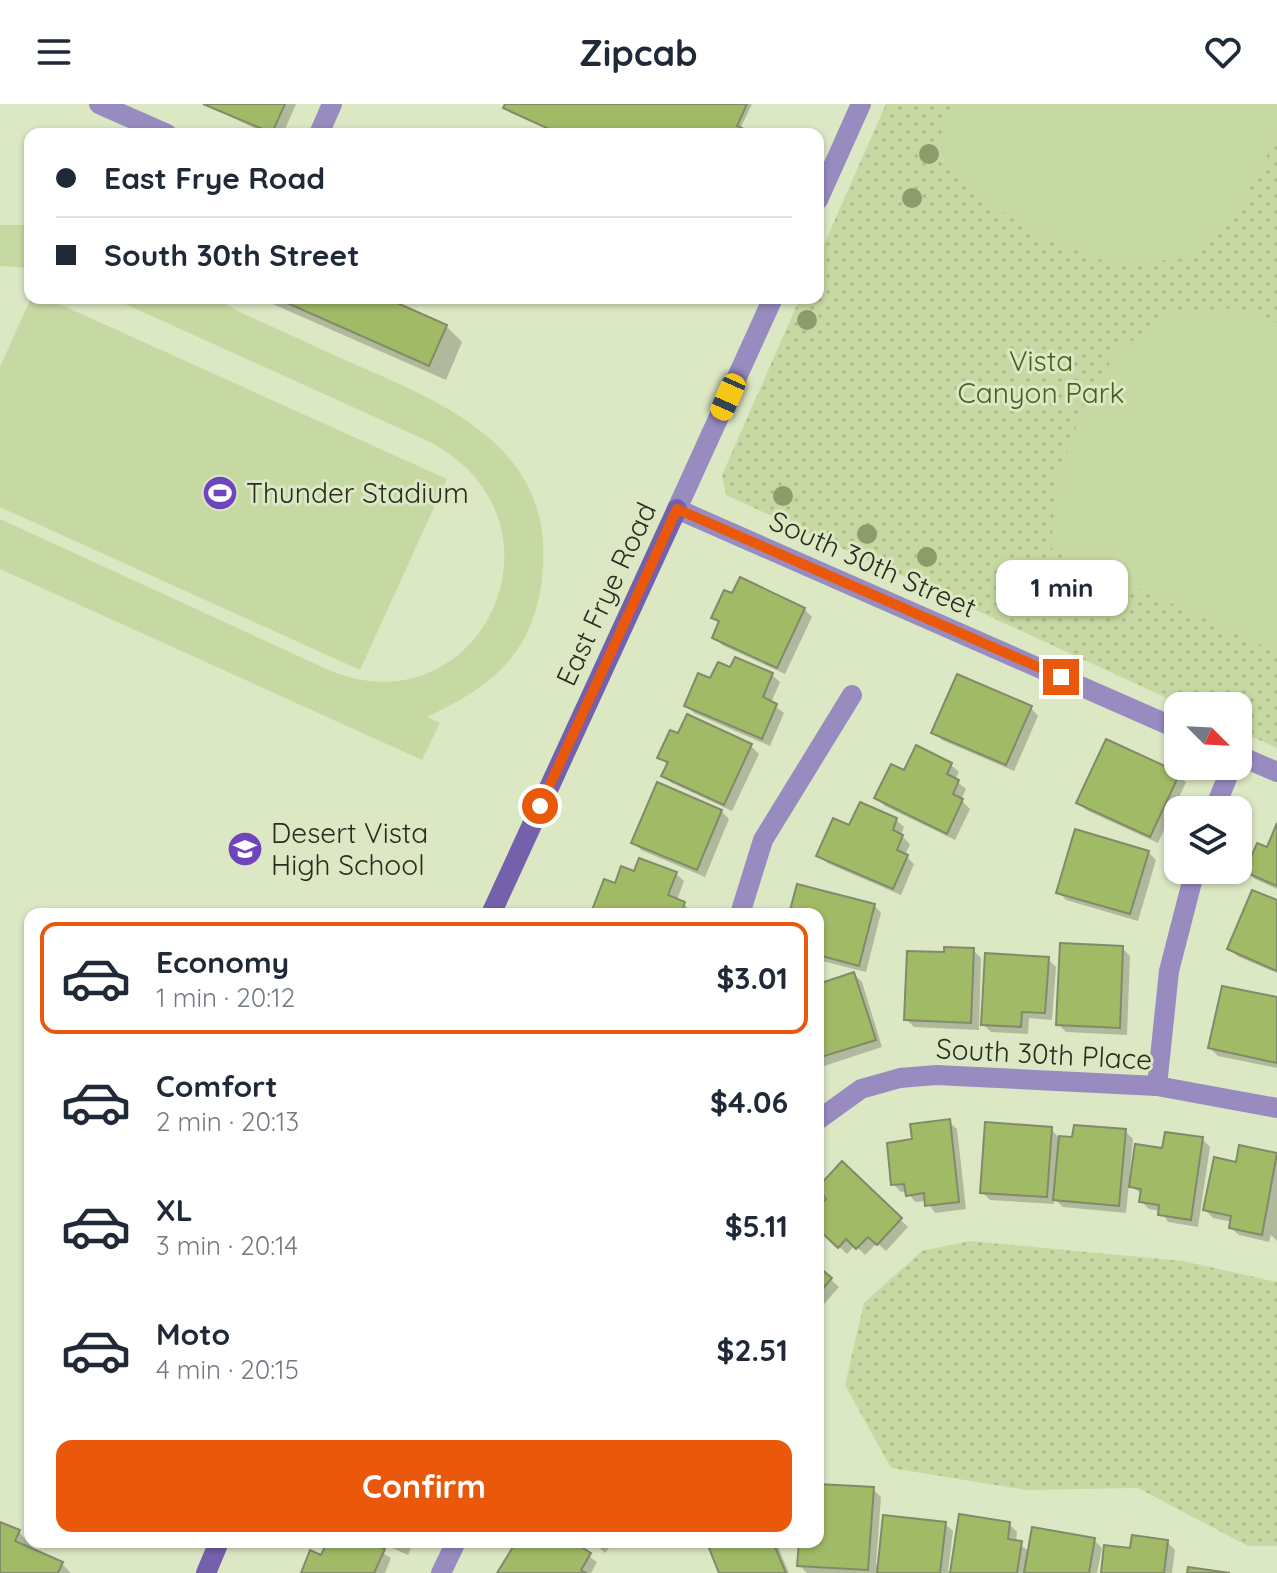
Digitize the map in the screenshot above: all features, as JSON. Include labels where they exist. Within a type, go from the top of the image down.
[{"type":"street","points":[[99,104],[153,128]]},
{"type":"street","points":[[322,128],[332,104]]},
{"type":"street","points":[[824,187],[861,104]]},
{"type":"street","name":"East Frye Road","points":[[494,908],[770,304]]},
{"type":"street","name":"South 30th Street","points":[[677,509],[1164,723]]},
{"type":"street","points":[[742,908],[763,840],[852,695]]},
{"type":"street","points":[[1252,761],[1277,772]]},
{"type":"street","points":[[1157,1086],[1169,971],[1191,884]]},
{"type":"street","name":"South 30th Place","points":[[824,1116],[861,1089],[900,1078],[936,1075],[1157,1086],[1277,1108]]},
{"type":"street","points":[[206,1573],[216,1548]]},
{"type":"street","points":[[441,1573],[453,1548]]},
{"type":"green space","name":"Vista Canyon Park","points":[[886,104],[1277,104],[1277,748],[1252,736],[1252,692],[1164,692],[1164,697],[726,495],[722,475],[797,304],[824,304],[824,244]]},
{"type":"green space","points":[[955,104],[1277,104],[1277,137],[1232,221],[1181,259],[1112,264],[1044,238],[985,201],[934,148]]},
{"type":"green space","points":[[0,225],[24,225],[24,268],[0,266]]},
{"type":"green space","name":"Thunder Stadium","points":[[28,304],[59,304],[447,479],[360,670],[0,507],[0,367]]},
{"type":"green space","points":[[125,304],[225,304],[447,408],[482,432],[511,460],[532,494],[542,536],[541,586],[535,611],[527,633],[503,668],[469,694],[427,717],[440,723],[422,760],[0,569],[0,519],[331,671],[384,682],[430,672],[467,647],[492,610],[504,567],[499,521],[476,479],[432,443]]},
{"type":"green space","points":[[1237,308],[1277,323],[1277,652],[1051,548],[1057,479],[1082,412],[1116,352],[1173,312]]},
{"type":"green space","points":[[970,1241],[1183,1261],[1277,1282],[1277,1546],[1248,1546],[1138,1488],[1026,1490],[891,1468],[845,1385],[864,1303],[922,1251]]},
{"type":"building","points":[[203,104],[285,104],[274,128],[260,128]]},
{"type":"building","points":[[505,104],[747,104],[737,126],[742,128],[547,128],[503,108]]},
{"type":"building","points":[[290,304],[400,304],[447,325],[429,366]]},
{"type":"building","points":[[740,577],[805,608],[777,668],[712,638],[719,621],[711,618],[724,590],[732,593]]},
{"type":"building","points":[[735,657],[773,673],[763,697],[777,704],[762,739],[684,706],[698,673],[710,678],[718,662],[730,667]]},
{"type":"building","points":[[957,674],[1032,706],[1006,765],[931,733]]},
{"type":"building","points":[[687,714],[752,744],[724,805],[661,776],[668,762],[657,758],[670,730],[678,733]]},
{"type":"building","points":[[1106,739],[1164,766],[1164,780],[1177,780],[1169,796],[1164,796],[1164,807],[1150,837],[1076,803]]},
{"type":"building","points":[[916,745],[952,763],[947,774],[959,780],[953,794],[963,799],[947,834],[874,798],[891,764],[904,770]]},
{"type":"building","points":[[657,782],[722,810],[697,870],[631,843]]},
{"type":"building","points":[[860,802],[897,818],[893,830],[903,835],[897,850],[908,855],[893,889],[816,856],[833,818],[849,825]]},
{"type":"building","points":[[1277,823],[1277,886],[1252,875],[1252,855],[1257,843],[1267,847]]},
{"type":"building","points":[[1075,829],[1149,851],[1130,914],[1056,893]]},
{"type":"building","points":[[639,858],[677,872],[668,895],[685,902],[683,908],[593,908],[604,879],[615,883],[621,866],[634,871]]},
{"type":"building","points":[[797,884],[875,904],[859,966],[824,957],[824,908],[791,908]]},
{"type":"building","points":[[1252,890],[1277,900],[1277,971],[1227,949]]},
{"type":"building","points":[[1060,943],[1123,946],[1120,1028],[1056,1025]]},
{"type":"building","points":[[944,947],[974,948],[971,1023],[904,1020],[907,951],[944,952]]},
{"type":"building","points":[[985,953],[1049,957],[1045,1013],[1022,1012],[1021,1027],[981,1025]]},
{"type":"building","points":[[854,972],[876,1040],[824,1056],[824,982]]},
{"type":"building","points":[[1222,986],[1277,997],[1277,1063],[1208,1048]]},
{"type":"building","points":[[950,1119],[959,1202],[925,1206],[924,1193],[906,1196],[904,1184],[891,1185],[887,1143],[912,1139],[910,1124]]},
{"type":"building","points":[[985,1122],[1052,1127],[1047,1197],[980,1193]]},
{"type":"building","points":[[1074,1125],[1126,1129],[1119,1206],[1053,1200],[1059,1136],[1072,1137]]},
{"type":"building","points":[[1165,1132],[1203,1137],[1191,1220],[1158,1215],[1159,1205],[1139,1202],[1141,1189],[1129,1187],[1135,1144],[1162,1148]]},
{"type":"building","points":[[1239,1145],[1277,1153],[1262,1235],[1229,1228],[1231,1216],[1203,1210],[1214,1157],[1236,1162]]},
{"type":"building","points":[[842,1161],[902,1218],[877,1245],[868,1237],[856,1249],[846,1239],[838,1248],[824,1235],[824,1180]]},
{"type":"building","points":[[824,1271],[832,1278],[824,1287]]},
{"type":"building","points":[[824,1484],[874,1487],[868,1570],[797,1566],[798,1548],[824,1548]]},
{"type":"building","points":[[959,1514],[1010,1522],[1008,1539],[1022,1541],[1017,1573],[950,1573]]},
{"type":"building","points":[[883,1515],[946,1522],[940,1573],[877,1573]]},
{"type":"building","points":[[0,1522],[20,1530],[15,1541],[24,1545],[24,1548],[63,1562],[58,1573],[0,1573]]},
{"type":"building","points":[[1032,1527],[1095,1538],[1089,1573],[1024,1573]]},
{"type":"building","points":[[1132,1535],[1168,1540],[1164,1573],[1101,1573],[1104,1545],[1130,1548]]},
{"type":"building","points":[[324,1548],[385,1549],[374,1573],[301,1573],[310,1550],[321,1555]]},
{"type":"building","points":[[512,1548],[583,1548],[591,1553],[581,1570],[586,1573],[497,1573]]},
{"type":"building","points":[[709,1548],[776,1548],[786,1573],[719,1573]]},
{"type":"building","points":[[1188,1567],[1230,1573],[1187,1573]]},
{"type":"place","name":"Thunder Stadium","points":[[220,493]]},
{"type":"place","name":"Desert Vista High School","points":[[245,849]]},
{"type":"route","points":[[540,806],[677,509],[1061,677]]}]
